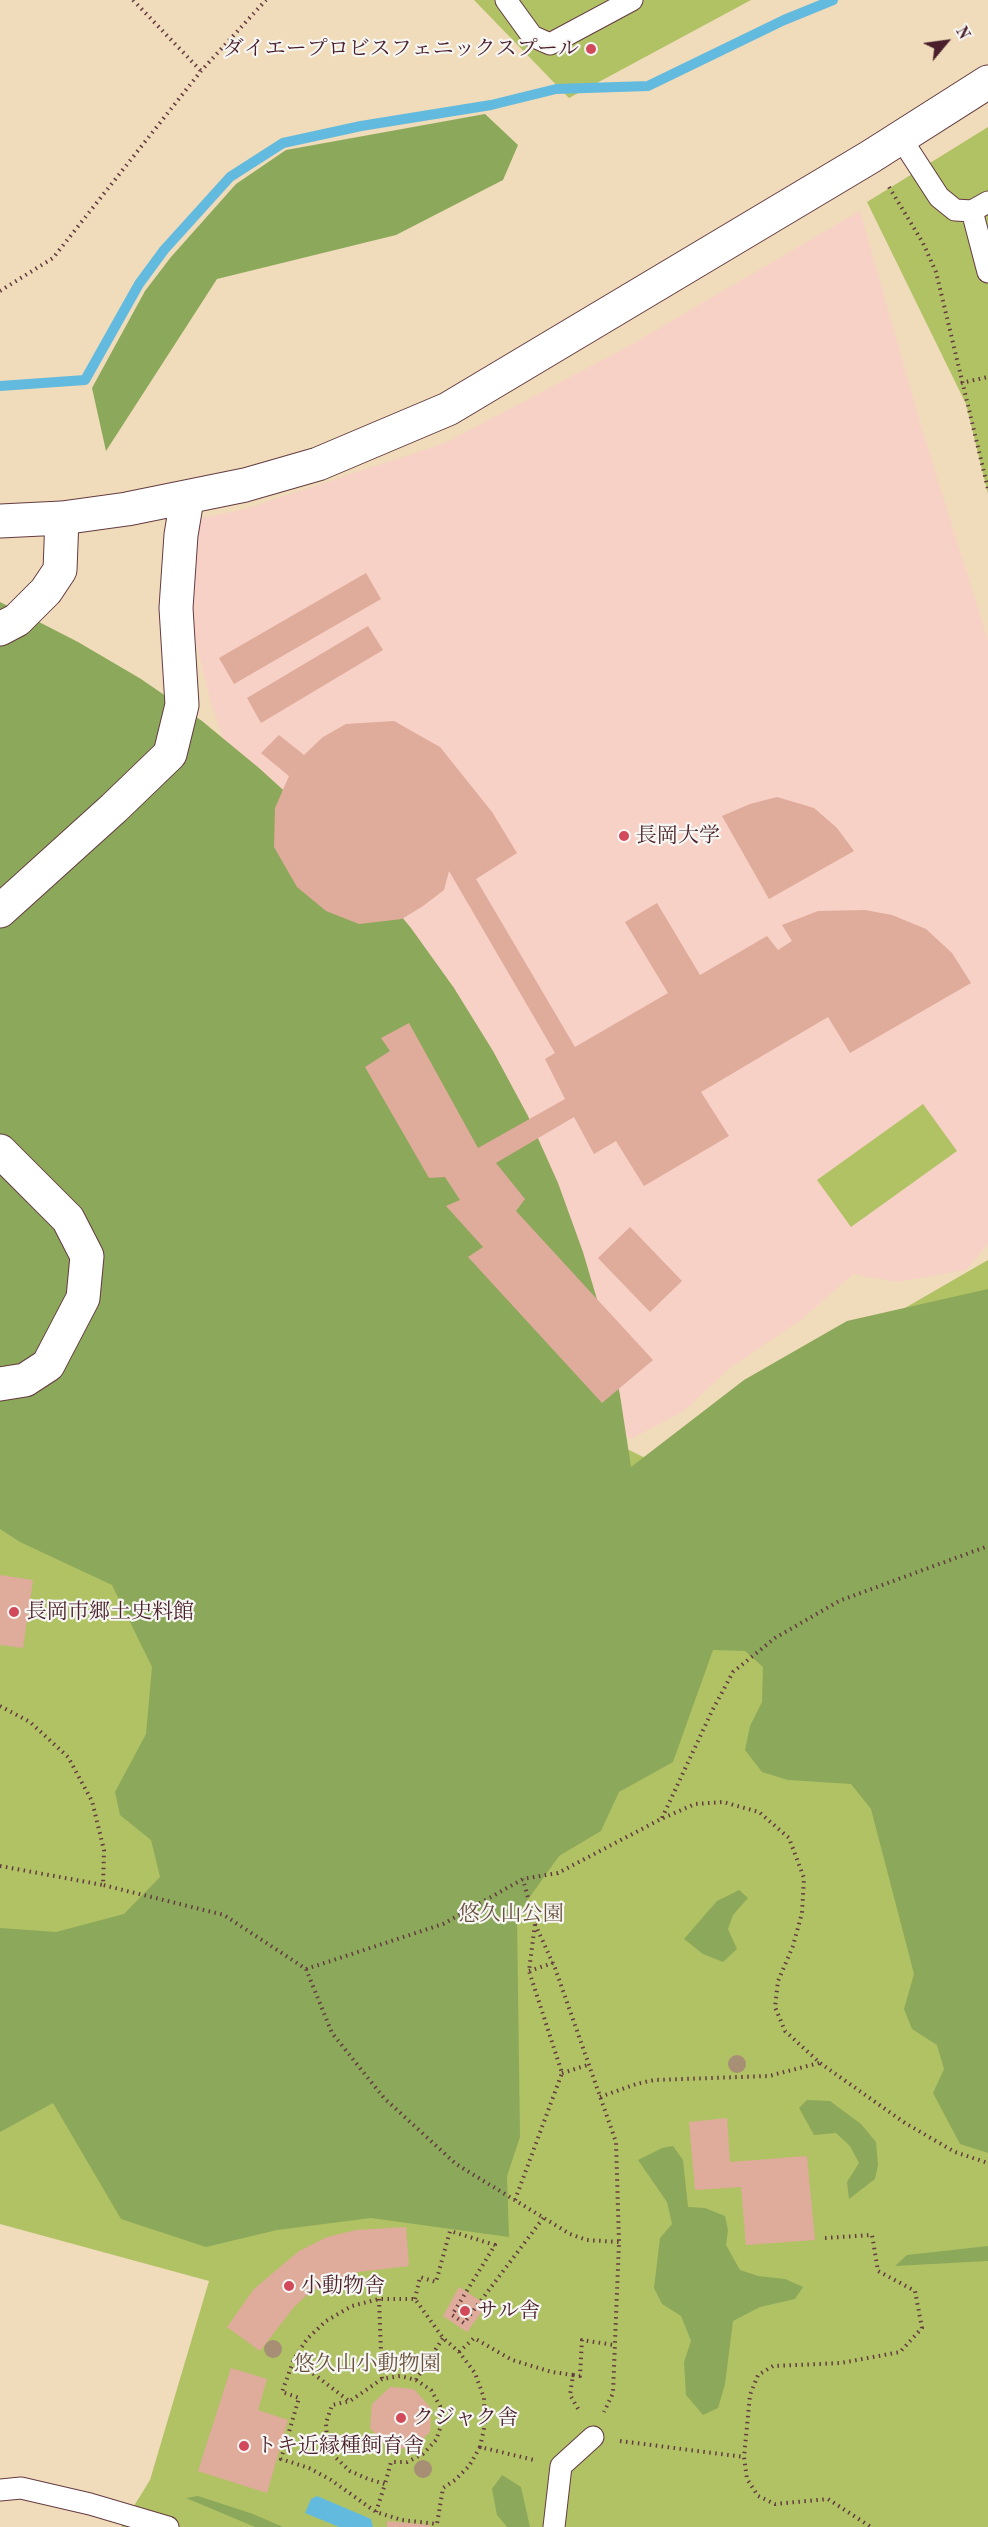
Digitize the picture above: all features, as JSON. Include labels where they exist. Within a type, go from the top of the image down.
[{"type":"street","points":[[0,520],[62,518],[187,498],[318,464],[448,409],[870,157],[988,82]]},
{"type":"street","points":[[0,911],[170,754],[182,705],[176,608],[181,535],[187,498]]},
{"type":"street","points":[[0,629],[17,620],[46,591],[60,570],[62,518]]},
{"type":"street","points":[[0,1151],[68,1220],[87,1256],[83,1298],[48,1365],[25,1380],[0,1384]]},
{"type":"lane","points":[[506,0],[532,36],[550,45],[632,0]]},
{"type":"lane","points":[[900,137],[939,197],[955,210],[980,206],[988,272]]},
{"type":"lane","points":[[554,2527],[561,2466],[593,2437]]},
{"type":"lane","points":[[0,2490],[21,2488],[44,2493],[168,2527]]},
{"type":"path","points":[[133,0],[201,71]]},
{"type":"path","points":[[0,291],[53,258],[201,71],[266,0]]},
{"type":"path","points":[[870,157],[923,243],[936,272],[988,489]]},
{"type":"path","points":[[961,383],[988,377]]},
{"type":"path","points":[[661,1819],[733,1672],[775,1638],[840,1601],[988,1546]]},
{"type":"path","points":[[0,1706],[30,1722],[68,1757],[92,1802],[104,1850],[103,1885]]},
{"type":"path","points":[[306,1969],[443,1924],[523,1879],[558,1873],[661,1819],[695,1804],[723,1802],[759,1812],[789,1838],[804,1878],[802,1913],[793,1946],[778,1981],[775,2007],[785,2031],[820,2063],[905,2123],[955,2152],[988,2163]]},
{"type":"path","points":[[0,1866],[103,1885],[224,1915],[306,1969],[332,2033],[384,2098],[456,2164],[555,2226],[587,2240],[618,2242]]},
{"type":"path","points":[[523,1879],[535,1924],[553,1964],[616,2142],[618,2242],[613,2393]]},
{"type":"path","points":[[516,2200],[562,2073],[529,1971],[535,1924]]},
{"type":"path","points":[[529,1971],[553,1964]]},
{"type":"path","points":[[600,2097],[654,2080],[769,2076],[820,2063]]},
{"type":"path","points":[[562,2073],[588,2065]]},
{"type":"path","points":[[416,2299],[379,2299],[351,2306],[326,2321],[308,2339],[294,2359],[282,2392],[298,2398],[281,2459],[309,2468],[331,2480],[376,2512],[402,2520],[437,2524],[443,2488],[469,2466],[480,2447],[485,2424],[484,2397],[475,2373],[459,2352],[443,2338],[416,2299],[420,2277],[436,2282],[450,2231],[495,2245],[452,2315],[465,2323],[544,2217]]},
{"type":"path","points":[[825,2238],[872,2235],[878,2271],[915,2291],[922,2328],[900,2352],[841,2362],[773,2366],[758,2375],[750,2395],[744,2457],[747,2480],[758,2496],[775,2504],[828,2499],[871,2527]]},
{"type":"path","points":[[379,2299],[382,2379]]},
{"type":"path","points":[[416,2379],[443,2338]]},
{"type":"path","points":[[459,2352],[474,2338],[512,2360],[552,2372],[580,2376],[582,2340],[614,2345]]},
{"type":"path","points":[[294,2359],[350,2401]]},
{"type":"path","points":[[573,2375],[570,2395],[593,2437],[744,2457]]},
{"type":"path","points":[[376,2512],[385,2484],[391,2462],[407,2462],[423,2454],[436,2440],[442,2424],[440,2406],[431,2390],[416,2379],[400,2376],[382,2379],[350,2401],[332,2405],[326,2423],[327,2441],[336,2458],[350,2470],[385,2484]]},
{"type":"path","points":[[480,2447],[561,2466]]},
{"type":"shaded area","name":"長岡大学","points":[[860,211],[920,423],[988,641],[988,1243],[966,1270],[896,1282],[853,1274],[802,1319],[727,1370],[685,1410],[631,1439],[550,1384],[234,770],[211,703],[185,599],[189,521],[245,509],[445,443],[622,350]]},
{"type":"green space","name":"ダイエープロビスフェニックスプール","points":[[474,0],[751,0],[569,98]]},
{"type":"green space","points":[[485,114],[518,145],[503,180],[396,235],[217,279],[106,451],[92,388],[145,291],[171,257],[236,184],[286,150]]},
{"type":"green space","points":[[988,127],[988,494],[966,404],[867,202]]},
{"type":"green space","name":"悠久山公園","points":[[0,602],[78,642],[141,679],[202,721],[314,818],[364,871],[411,928],[454,988],[493,1051],[528,1116],[558,1183],[583,1252],[604,1323],[620,1395],[631,1467],[744,1380],[847,1321],[988,1289],[988,2153],[960,2144],[933,2093],[944,2069],[937,2045],[912,2029],[904,2009],[914,1974],[871,1809],[851,1784],[788,1780],[762,1772],[745,1750],[750,1726],[762,1702],[763,1667],[745,1651],[713,1650],[673,1762],[619,1792],[601,1831],[559,1856],[517,1915],[520,2137],[507,2176],[509,2237],[371,2218],[277,2230],[206,2247],[121,2219],[53,2103],[0,2132],[0,1928],[56,1932],[124,1914],[160,1877],[151,1840],[120,1815],[115,1792],[146,1734],[152,1667],[112,1585],[20,1542],[0,1529]]},
{"type":"green space","name":"悠久山公園","points":[[0,933],[498,1384],[645,1458],[988,1260],[988,2527],[121,2527],[150,2480],[209,2281],[0,2224]]},
{"type":"green space","points":[[923,1104],[957,1151],[851,1227],[817,1180]]},
{"type":"green space","points":[[739,1890],[748,1898],[733,1915],[728,1929],[737,1949],[723,1962],[703,1954],[684,1939],[717,1901]]},
{"type":"green space","points":[[807,2100],[830,2101],[861,2124],[876,2142],[878,2165],[875,2179],[849,2199],[847,2182],[859,2163],[850,2146],[836,2133],[814,2135],[799,2108]]},
{"type":"green space","points":[[673,2146],[683,2160],[688,2207],[705,2208],[725,2216],[728,2230],[726,2245],[740,2270],[758,2276],[785,2279],[803,2287],[795,2299],[760,2307],[733,2321],[725,2384],[718,2408],[703,2415],[686,2395],[684,2362],[691,2341],[681,2316],[662,2304],[654,2288],[660,2238],[672,2224],[667,2202],[638,2160],[662,2148]]},
{"type":"green space","points":[[988,2246],[988,2261],[895,2266],[907,2255]]},
{"type":"green space","points":[[502,2475],[521,2487],[530,2527],[507,2527],[497,2515],[492,2489]]},
{"type":"green space","points":[[198,2496],[253,2514],[283,2527],[255,2527],[186,2498]]},
{"type":"water","points":[[317,2496],[371,2519],[373,2527],[339,2527],[305,2513],[311,2499]]},
{"type":"building","points":[[366,573],[381,599],[234,684],[219,658]]},
{"type":"building","points":[[368,626],[383,650],[261,723],[247,698]]},
{"type":"building","points":[[394,721],[440,747],[492,812],[517,853],[476,879],[575,1047],[668,993],[625,922],[657,903],[700,975],[767,936],[778,950],[792,941],[782,925],[818,911],[865,910],[892,915],[926,929],[952,953],[971,983],[850,1053],[828,1017],[701,1092],[729,1136],[644,1186],[616,1141],[594,1154],[574,1117],[496,1163],[525,1199],[516,1211],[653,1360],[602,1403],[468,1257],[483,1247],[446,1206],[460,1200],[445,1177],[429,1178],[365,1067],[390,1051],[381,1038],[409,1023],[478,1148],[565,1099],[545,1059],[555,1053],[449,871],[444,890],[402,919],[359,924],[326,911],[297,887],[274,847],[275,808],[289,776],[261,753],[279,735],[304,755],[323,737],[346,724]]},
{"type":"building","points":[[777,797],[814,808],[837,828],[854,851],[769,899],[722,816],[750,804]]},
{"type":"building","points":[[630,1227],[682,1281],[650,1312],[598,1258]]},
{"type":"building","name":"長岡市郷土史料館","points":[[0,1575],[33,1580],[23,1648],[0,1645]]},
{"type":"building","points":[[727,2118],[730,2162],[807,2156],[815,2240],[746,2245],[741,2187],[695,2190],[689,2122]]},
{"type":"building","name":"小動物舎","points":[[406,2227],[409,2266],[358,2272],[325,2284],[308,2294],[294,2307],[260,2351],[227,2327],[254,2289],[299,2251],[327,2237],[356,2230]]},
{"type":"building","name":"サル舎","points":[[459,2287],[487,2305],[467,2332],[443,2316]]},
{"type":"building","name":"トキ近縁種飼育舎","points":[[231,2368],[267,2379],[258,2410],[288,2420],[267,2493],[198,2471]]},
{"type":"building","name":"クジャク舎","points":[[390,2387],[414,2389],[431,2408],[430,2432],[411,2449],[387,2447],[370,2428],[372,2404]]},
{"type":"building","points":[[387,2521],[430,2525],[430,2527],[387,2527]]},
{"type":"waterway","points":[[0,386],[85,380],[139,284],[164,250],[230,177],[283,143],[361,126],[491,105],[556,89],[648,86],[784,20],[833,0]]},
{"type":"place","name":"ダイエープロビスフェニックスプール","points":[[591,49]]},
{"type":"place","name":"長岡大学","points":[[624,836]]},
{"type":"place","name":"長岡市郷土史料館","points":[[14,1612]]},
{"type":"place","name":"小動物舎","points":[[289,2286]]},
{"type":"place","name":"サル舎","points":[[465,2311]]},
{"type":"place","name":"クジャク舎","points":[[401,2418]]},
{"type":"place","name":"トキ近縁種飼育舎","points":[[244,2446]]},
{"type":"park label","name":"悠久山小動物園","points":[[367,2364]]}]
